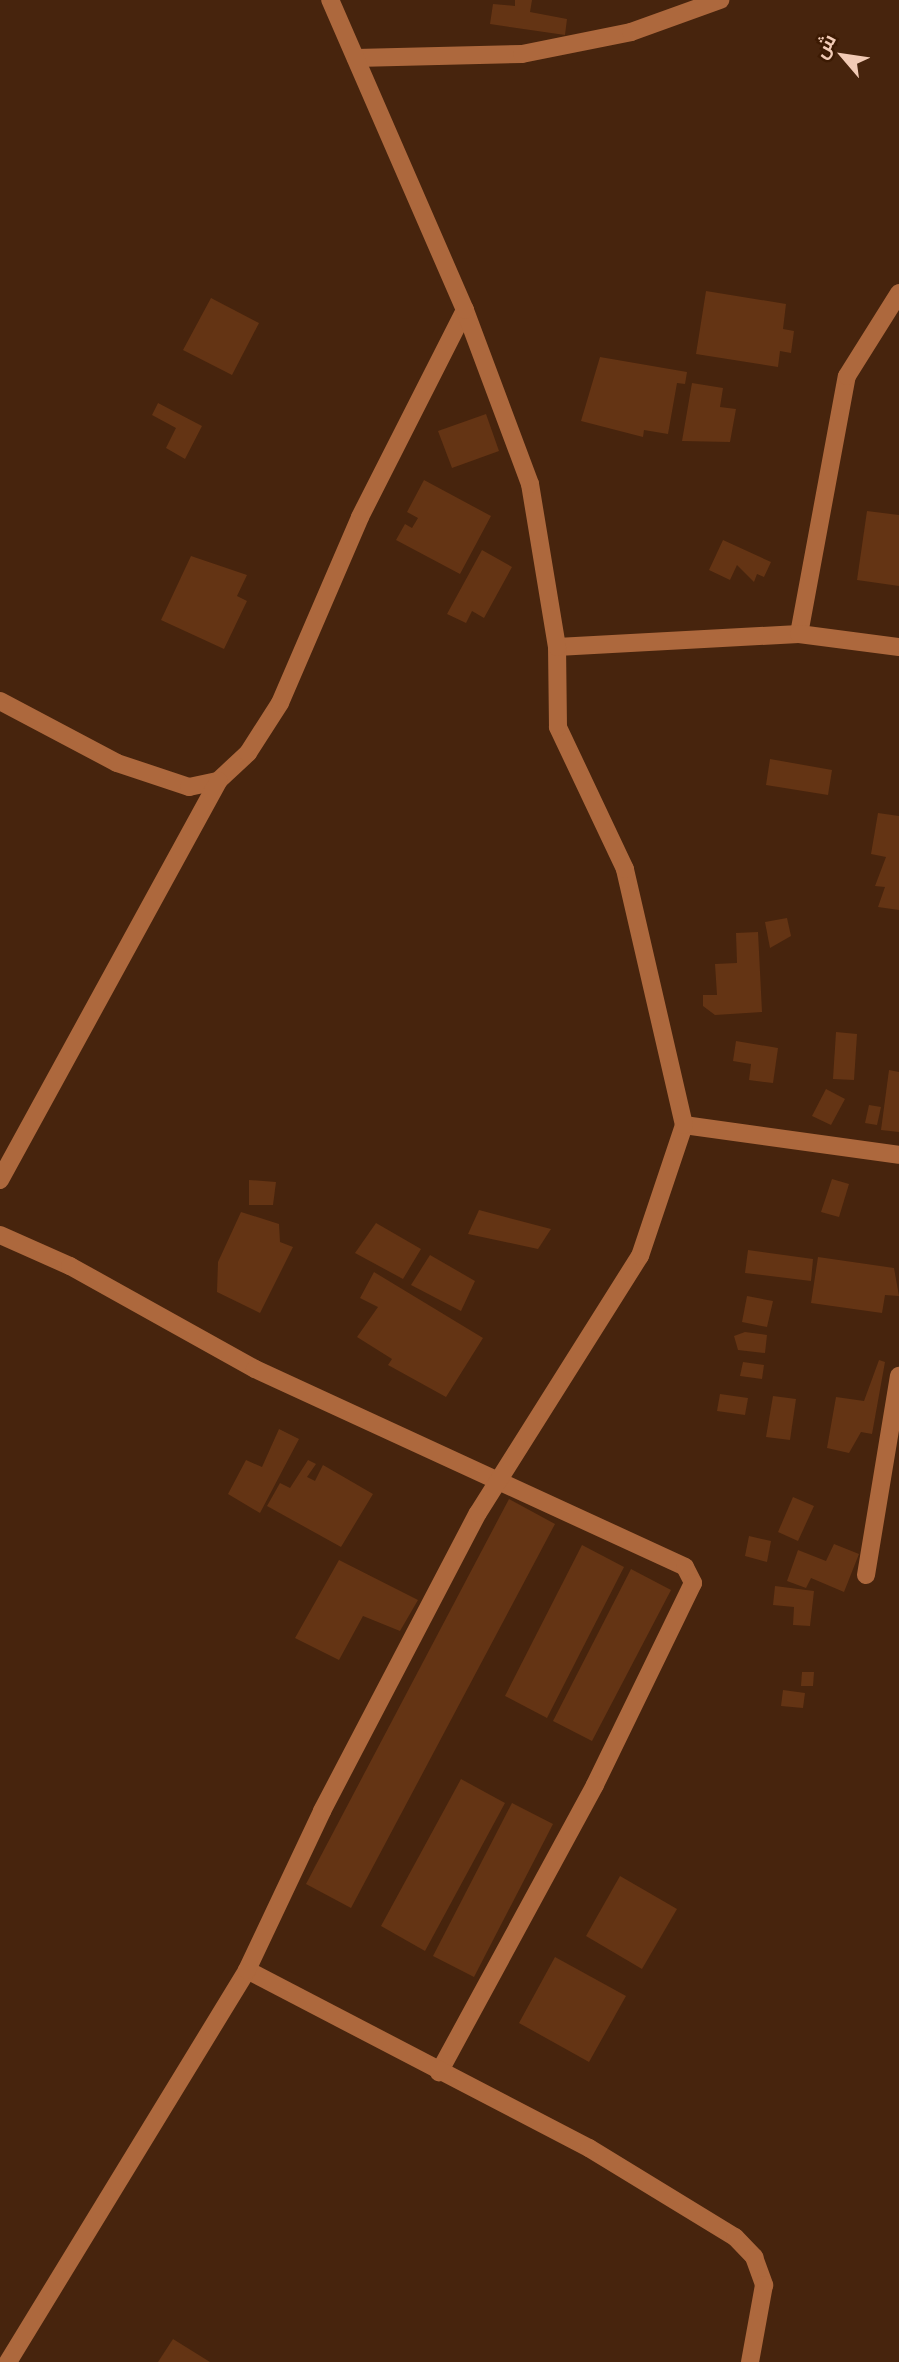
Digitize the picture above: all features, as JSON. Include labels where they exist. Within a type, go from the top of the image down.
[{"type":"street","points":[[8,2362],[247,1970],[322,1811],[500,1481],[640,1256],[684,1125],[625,869],[558,727],[557,647],[530,484],[466,310],[330,0]]},
{"type":"street","points":[[356,58],[522,54],[631,32],[720,0]]},
{"type":"street","points":[[799,634],[847,376],[899,293]]},
{"type":"street","points":[[0,1180],[218,781],[248,753],[280,703],[360,517],[466,310]]},
{"type":"street","points":[[557,647],[799,634],[899,647]]},
{"type":"street","points":[[0,701],[117,763],[189,787],[218,781]]},
{"type":"street","points":[[684,1125],[899,1155]]},
{"type":"street","points":[[0,1236],[70,1266],[255,1368],[685,1567],[693,1583],[595,1785],[439,2073]]},
{"type":"street","points":[[866,1575],[899,1377]]},
{"type":"street","points":[[247,1970],[439,2073],[589,2148],[746,2246],[764,2286],[750,2362]]},
{"type":"building","points":[[515,0],[532,0],[530,12],[567,19],[565,35],[490,24],[493,4],[515,6]]},
{"type":"building","points":[[706,291],[786,304],[783,329],[794,331],[791,353],[780,351],[778,367],[696,354]]},
{"type":"building","points":[[211,298],[259,323],[232,375],[183,350]]},
{"type":"building","points":[[600,357],[687,372],[685,384],[677,383],[668,434],[644,430],[643,437],[581,421]]},
{"type":"building","points":[[692,383],[723,388],[720,407],[736,409],[730,442],[682,441]]},
{"type":"building","points":[[158,403],[202,426],[185,459],[166,448],[176,428],[152,415]]},
{"type":"building","points":[[486,414],[499,451],[452,468],[438,431]]},
{"type":"building","points":[[424,480],[491,516],[460,574],[396,540],[405,524],[412,528],[418,518],[407,512]]},
{"type":"building","points":[[867,511],[899,515],[899,586],[857,580]]},
{"type":"building","points":[[723,540],[771,562],[764,577],[757,574],[754,582],[737,565],[730,580],[709,570]]},
{"type":"building","points":[[482,550],[512,567],[484,618],[472,611],[466,623],[447,614]]},
{"type":"building","points":[[191,556],[247,575],[237,596],[247,601],[224,649],[161,620]]},
{"type":"building","points":[[770,759],[832,770],[828,795],[766,785]]},
{"type":"building","points":[[878,813],[899,816],[899,910],[878,907],[885,887],[875,886],[886,857],[871,854]]},
{"type":"building","points":[[787,918],[791,936],[770,948],[765,922]]},
{"type":"building","points":[[758,932],[762,1012],[715,1015],[703,1006],[703,995],[717,995],[715,964],[737,963],[736,933]]},
{"type":"building","points":[[836,1032],[857,1034],[854,1080],[833,1079]]},
{"type":"building","points":[[736,1041],[778,1048],[773,1083],[749,1080],[751,1064],[733,1061]]},
{"type":"building","points":[[889,1070],[899,1072],[899,1132],[881,1130]]},
{"type":"building","points":[[826,1089],[845,1099],[831,1125],[812,1116]]},
{"type":"building","points":[[869,1105],[881,1107],[877,1125],[865,1123]]},
{"type":"building","points":[[832,1179],[849,1184],[839,1217],[821,1212]]},
{"type":"building","points":[[249,1180],[276,1182],[273,1205],[249,1205]]},
{"type":"building","points":[[479,1210],[551,1229],[538,1249],[468,1234]]},
{"type":"building","points":[[241,1212],[279,1224],[280,1242],[293,1247],[260,1313],[217,1292],[218,1262]]},
{"type":"building","points":[[376,1223],[421,1249],[403,1279],[355,1253]]},
{"type":"building","points":[[748,1250],[813,1259],[811,1281],[745,1273]]},
{"type":"building","points":[[430,1255],[475,1281],[461,1311],[411,1285]]},
{"type":"building","points":[[818,1257],[894,1268],[899,1296],[885,1295],[882,1313],[811,1303]]},
{"type":"building","points":[[374,1272],[483,1338],[446,1397],[388,1365],[392,1359],[357,1337],[378,1307],[360,1298]]},
{"type":"building","points":[[747,1296],[773,1301],[767,1327],[742,1322]]},
{"type":"building","points":[[745,1332],[767,1335],[765,1353],[738,1350],[734,1336]]},
{"type":"building","points":[[879,1360],[885,1362],[872,1434],[861,1432],[849,1453],[827,1448],[836,1397],[864,1401]]},
{"type":"building","points":[[743,1362],[764,1365],[762,1379],[740,1376]]},
{"type":"building","points":[[720,1394],[748,1398],[745,1415],[717,1411]]},
{"type":"building","points":[[773,1396],[796,1399],[790,1440],[766,1437]]},
{"type":"building","points":[[279,1429],[299,1439],[260,1513],[228,1494],[246,1460],[262,1467]]},
{"type":"building","points":[[308,1460],[316,1464],[307,1477],[315,1481],[323,1465],[373,1494],[341,1547],[267,1506],[280,1483],[290,1488]]},
{"type":"building","points":[[793,1497],[814,1506],[798,1541],[778,1532]]},
{"type":"building","points":[[509,1499],[555,1524],[351,1908],[306,1884]]},
{"type":"building","points":[[749,1536],[771,1541],[767,1562],[745,1556]]},
{"type":"building","points":[[834,1544],[859,1554],[844,1592],[811,1578],[806,1588],[787,1581],[798,1550],[826,1561]]},
{"type":"building","points":[[582,1545],[624,1567],[547,1718],[505,1696]]},
{"type":"building","points":[[339,1560],[418,1600],[400,1631],[363,1616],[339,1660],[295,1638]]},
{"type":"building","points":[[631,1569],[671,1590],[592,1741],[553,1721]]},
{"type":"building","points":[[775,1586],[814,1591],[810,1626],[793,1625],[794,1607],[773,1605]]},
{"type":"building","points":[[802,1672],[814,1672],[813,1686],[801,1686]]},
{"type":"building","points":[[783,1690],[805,1693],[803,1708],[781,1706]]},
{"type":"building","points":[[461,1779],[505,1803],[425,1951],[381,1926]]},
{"type":"building","points":[[512,1803],[553,1824],[474,1977],[433,1956]]},
{"type":"building","points":[[620,1876],[677,1909],[642,1969],[586,1936]]},
{"type":"building","points":[[555,1957],[626,1996],[589,2062],[519,2023]]},
{"type":"building","points":[[173,2339],[210,2362],[158,2362]]}]
